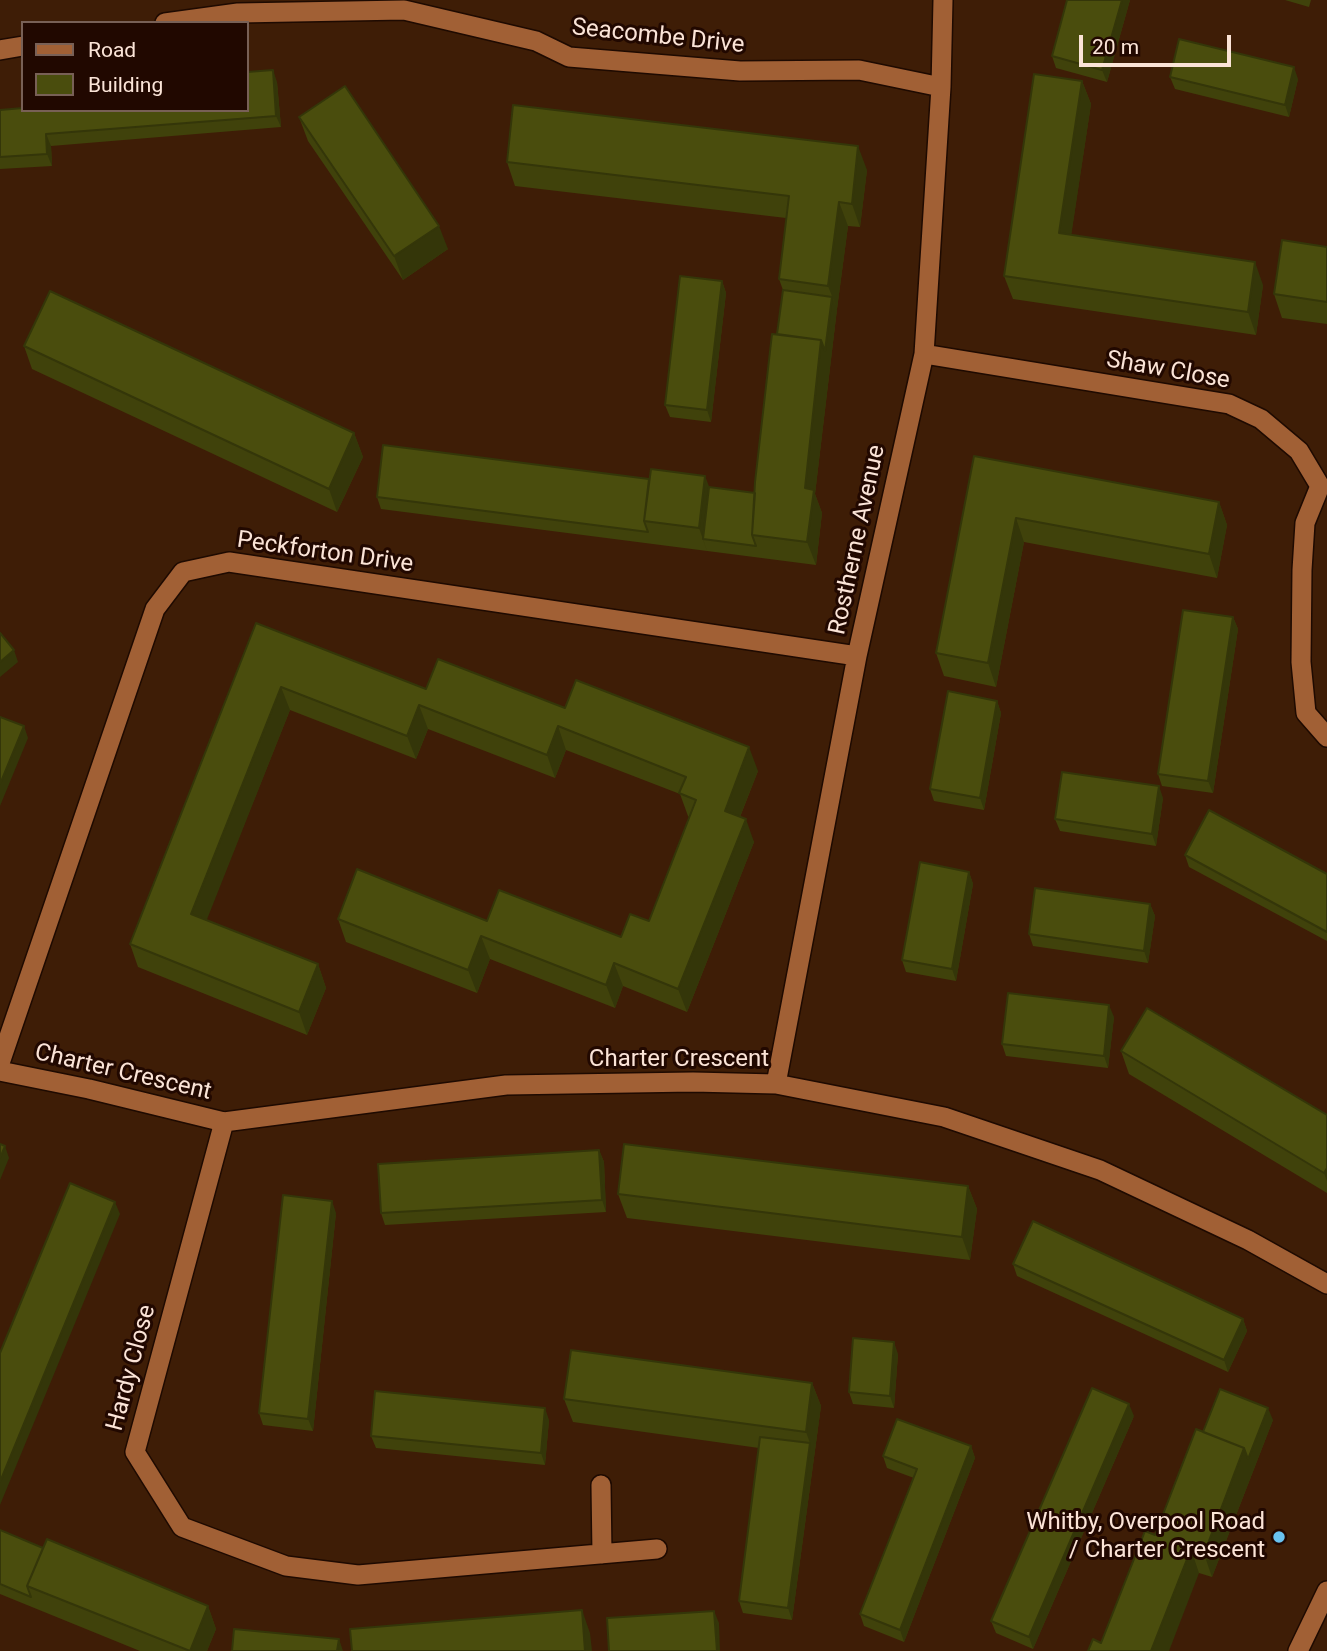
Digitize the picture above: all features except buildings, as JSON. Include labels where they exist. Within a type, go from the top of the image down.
[{"type":"street","name":"Rostherne Avenue","points":[[776,1084],[858,656],[923,354],[941,87],[943,0]]},
{"type":"street","name":"Seacombe Drive","points":[[180,21],[238,13],[403,5],[536,41],[569,57],[740,71],[859,70],[941,87]]},
{"type":"street","points":[[0,50],[21,46]]},
{"type":"street","name":"Shaw Close","points":[[923,354],[1229,404],[1261,419],[1299,451],[1320,486],[1306,523],[1302,570],[1301,662],[1306,713],[1327,737]]},
{"type":"street","name":"Peckforton Drive","points":[[0,1063],[155,609],[183,572],[229,562],[858,656]]},
{"type":"street","name":"Charter Crescent","points":[[0,1071],[89,1089],[224,1122],[506,1084],[776,1084],[944,1117],[1100,1171],[1248,1240],[1327,1284]]},
{"type":"street","name":"Hardy Close","points":[[224,1122],[135,1452],[182,1527],[286,1566],[358,1575],[657,1549]]},
{"type":"street","points":[[601,1485],[602,1554]]},
{"type":"street","points":[[1298,1651],[1327,1591]]},
{"type":"place","name":"Whitby, Overpool Road / Charter Crescent","points":[[1279,1537]]}]
